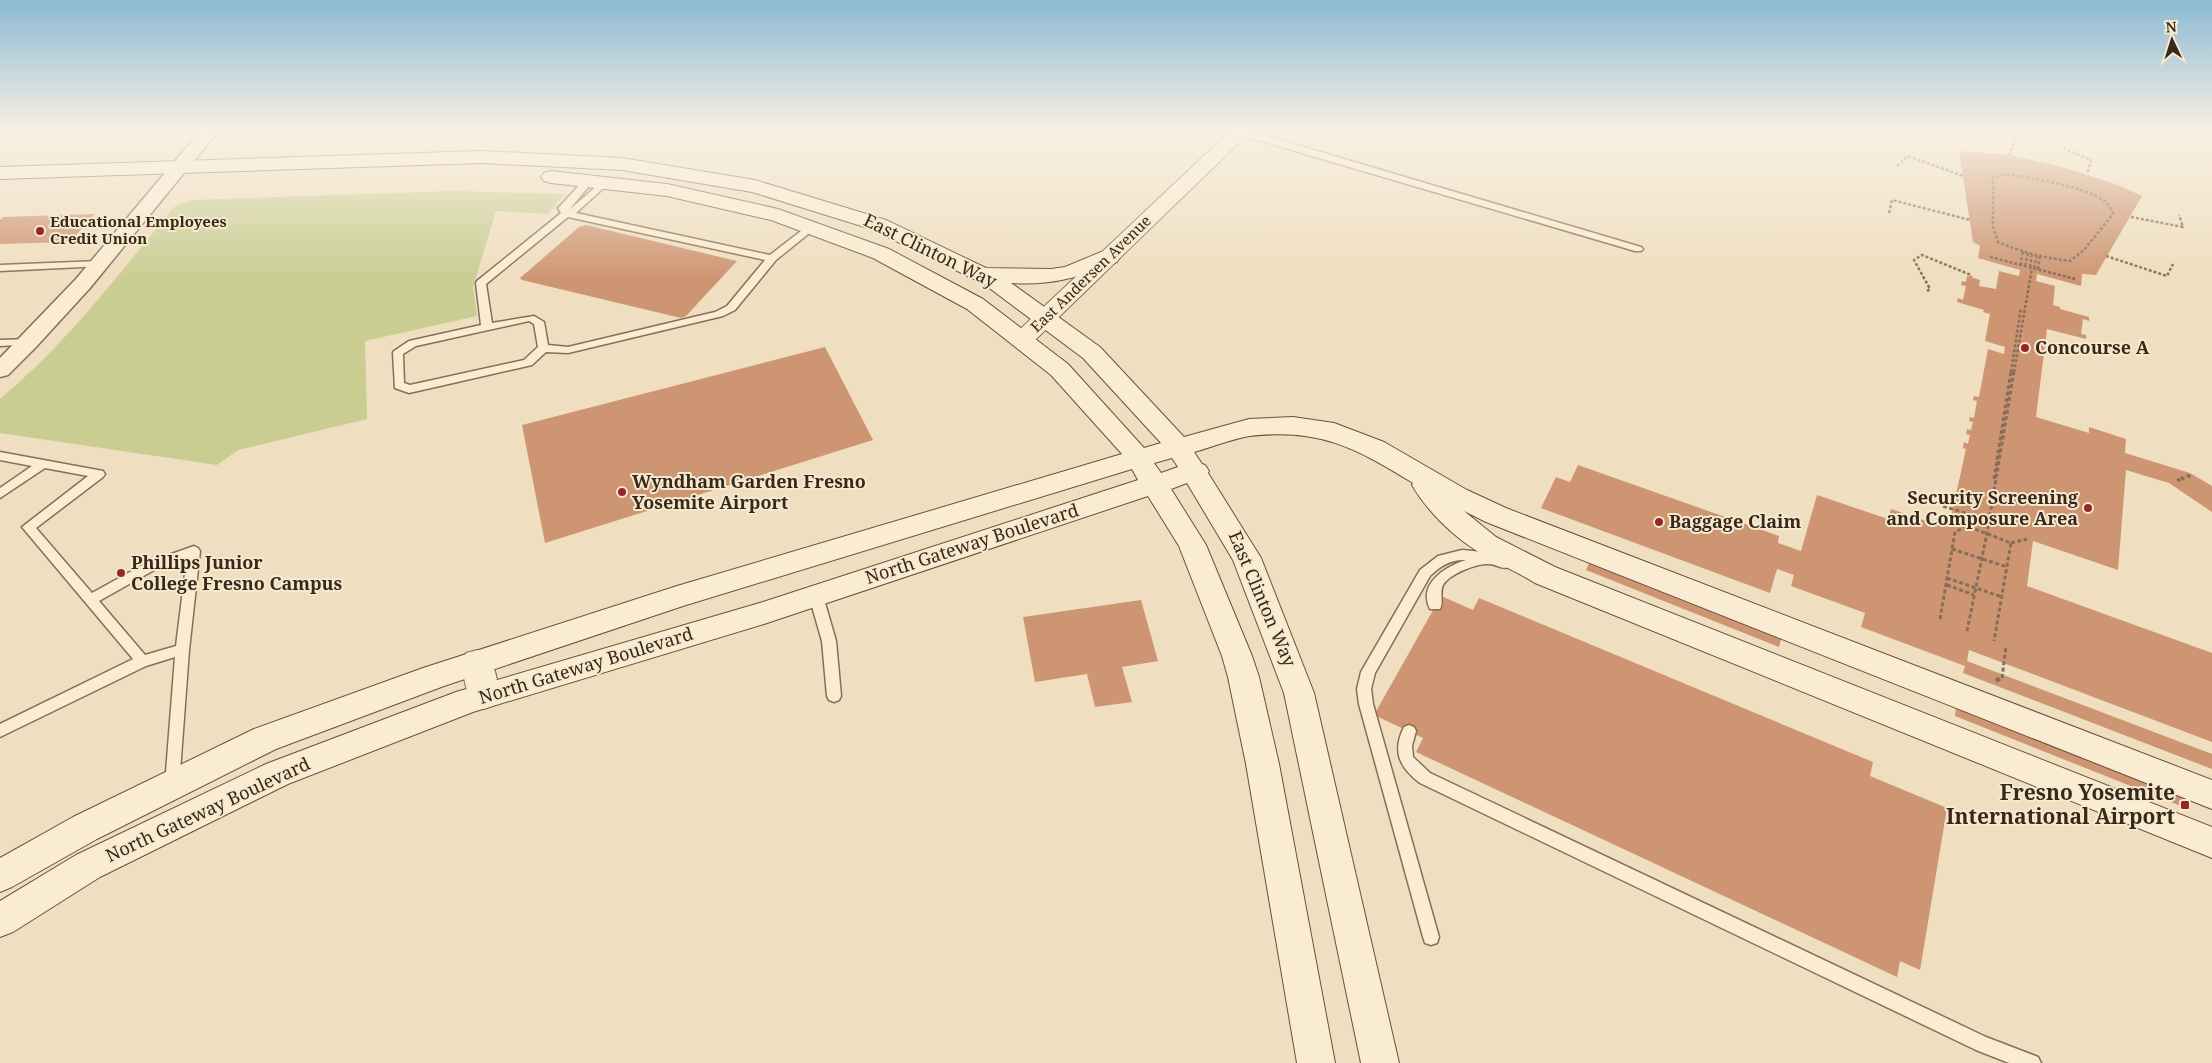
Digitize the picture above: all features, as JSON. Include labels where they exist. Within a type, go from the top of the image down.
[{"type":"main road","name":"East Clinton Way","points":[[0,191],[353,180]]},
{"type":"main road","name":"East Clinton Way","points":[[564,180],[597,181],[658,188],[713,198],[813,226],[872,248],[930,277],[979,305],[1024,338],[1092,400],[1139,458],[1178,517],[1198,555],[1229,631],[1246,687],[1264,770],[1316,1063]]},
{"type":"main road","points":[[692,180],[768,189]]},
{"type":"main road","name":"East Clinton Way","points":[[725,180],[830,206],[888,228],[981,273],[1017,294],[1086,348],[1126,384],[1196,471],[1244,550],[1268,604],[1289,660],[1315,759],[1380,1063]]},
{"type":"main road","name":"East Andersen Avenue","points":[[1024,338],[1109,258],[1188,180]]},
{"type":"main road","points":[[981,273],[1025,278],[1049,276],[1072,272],[1109,258]]},
{"type":"main road","name":"North Gateway Boulevard","points":[[0,876],[85,828],[265,740],[477,662],[677,597],[1139,458],[1249,428],[1293,426],[1334,432],[1375,448],[1458,497],[1496,515],[2212,794]]},
{"type":"main road","points":[[1413,470],[1447,513],[1479,539],[1497,550],[1524,561],[1545,575],[2212,843]]},
{"type":"main road","name":"North Gateway Boulevard","points":[[0,920],[88,866],[277,774],[484,696],[816,596],[1196,471]]},
{"type":"main road","points":[[477,662],[484,696]]},
{"type":"street","points":[[0,370],[31,342],[63,308],[168,180]]},
{"type":"lane","points":[[1405,180],[1638,249]]},
{"type":"lane","points":[[566,214],[563,208],[597,181]]},
{"type":"lane","points":[[488,327],[481,283],[566,214],[576,210],[597,181]]},
{"type":"lane","points":[[566,214],[772,258]]},
{"type":"lane","points":[[543,348],[539,322],[530,318],[413,343],[398,353],[399,385],[409,389],[528,363],[543,348],[568,350],[719,314],[731,308],[772,258],[813,226]]},
{"type":"lane","points":[[0,268],[99,264]]},
{"type":"lane","points":[[0,343],[31,342]]},
{"type":"lane","points":[[0,456],[99,474],[28,527],[142,662]]},
{"type":"lane","points":[[0,494],[43,464]]},
{"type":"lane","points":[[90,600],[150,566],[194,551],[182,650],[172,785]]},
{"type":"lane","points":[[1430,937],[1366,704],[1365,680],[1425,573],[1440,559],[1455,555],[1472,555],[1491,559],[1516,569],[1545,575]]},
{"type":"lane","points":[[1435,606],[1435,592],[1442,577],[1450,570],[1459,566],[1491,559]]},
{"type":"lane","points":[[816,596],[829,641],[834,696]]},
{"type":"lane","points":[[0,731],[142,662],[182,650]]},
{"type":"lane","points":[[1409,731],[1403,751],[1407,762],[1425,778],[1982,1044],[2032,1063]]},
{"type":"path","points":[[1993,180],[1993,227],[1998,242],[2024,252],[2070,262],[2084,250],[2109,218],[2112,214],[2111,208],[2106,201],[2090,194],[2032,180]]},
{"type":"path","points":[[1889,213],[1892,200],[1970,220]]},
{"type":"path","points":[[2131,218],[2183,227],[2179,215]]},
{"type":"path","points":[[2024,252],[2024,254],[2019,253],[2022,254],[2024,265]]},
{"type":"path","points":[[2024,265],[2030,253]]},
{"type":"path","points":[[2030,253],[2034,267]]},
{"type":"path","points":[[1927,292],[1930,288],[1914,260],[1922,255],[1971,274],[1971,277]]},
{"type":"path","points":[[1967,631],[1987,533],[2034,267],[2038,255]]},
{"type":"path","points":[[2106,256],[2167,276],[2172,264]]},
{"type":"path","points":[[1990,257],[2075,279]]},
{"type":"path","points":[[1943,506],[1987,520],[2021,308]]},
{"type":"path","points":[[2187,475],[2192,478]]},
{"type":"path","points":[[2182,482],[2179,478],[2186,481]]},
{"type":"path","points":[[1940,619],[1955,532],[1967,526],[2011,543],[2027,539]]},
{"type":"path","points":[[1994,641],[2011,543]]},
{"type":"path","points":[[1952,549],[2007,567]]},
{"type":"path","points":[[1947,578],[2002,597]]},
{"type":"path","points":[[1946,585],[1974,595]]},
{"type":"path","points":[[1996,681],[2002,678],[2006,646]]},
{"type":"green space","points":[[454,191],[564,194],[548,214],[496,211],[473,287],[477,316],[365,341],[367,419],[238,450],[217,465],[0,433],[0,399],[48,355],[92,307],[174,207],[191,200]]},
{"type":"building","points":[[1963,180],[2102,180],[2142,196],[2096,275],[2082,274],[2081,286],[2037,274],[2036,281],[2055,286],[2053,305],[2060,307],[2060,309],[2089,317],[2089,321],[2083,319],[2081,334],[2086,335],[2086,339],[2047,329],[2036,417],[2089,433],[2089,427],[2126,439],[2125,453],[2190,473],[2212,486],[2212,512],[2169,483],[2126,470],[2118,570],[2033,541],[2027,586],[2212,653],[2212,742],[1969,650],[1967,661],[2212,754],[2212,769],[1963,673],[1965,666],[1861,627],[1865,613],[1791,586],[1794,575],[1777,569],[1770,593],[1541,508],[1556,477],[1570,482],[1578,465],[1779,536],[1778,543],[1801,551],[1817,495],[1888,519],[1891,509],[1935,524],[1936,519],[1951,517],[1966,449],[1963,448],[1964,442],[1968,444],[1970,435],[1966,434],[1967,429],[1971,430],[1973,422],[1969,421],[1970,417],[1974,418],[1977,401],[1973,400],[1974,396],[1979,397],[1988,349],[2004,354],[2005,347],[1985,341],[1990,314],[1983,312],[1984,310],[1957,302],[1958,298],[1963,300],[1966,286],[1961,285],[1962,281],[1966,282],[1967,276],[1980,280],[1979,286],[1996,289],[1999,271],[2019,276],[2020,270],[1978,258],[1980,246],[1973,242]]},
{"type":"building","name":"Educational Employees Credit Union","points":[[95,214],[70,242],[0,244],[0,220],[3,217]]},
{"type":"building","points":[[586,225],[737,261],[686,316],[681,318],[520,278],[579,227]]},
{"type":"building","name":"Wyndham Garden Fresno Yosemite Airport","points":[[825,347],[873,440],[545,543],[522,425]]},
{"type":"building","points":[[1589,563],[1781,639],[1779,647],[1586,570]]},
{"type":"building","points":[[1441,596],[1473,610],[1479,598],[1873,762],[1870,776],[1947,808],[1920,970],[1900,961],[1897,977],[1416,752],[1423,738],[1374,715]]},
{"type":"building","points":[[1141,600],[1158,661],[1122,667],[1132,702],[1095,707],[1087,674],[1035,682],[1023,617]]},
{"type":"building","points":[[1956,707],[2191,800],[2191,810],[1955,716]]},
{"type":"place","name":"Educational Employees Credit Union","points":[[40,231]]},
{"type":"place","name":"Concourse A","points":[[2025,348]]},
{"type":"place","name":"Wyndham Garden Fresno Yosemite Airport","points":[[622,492]]},
{"type":"place","name":"Security Screening and Composure Area","points":[[2088,508]]},
{"type":"place","name":"Baggage Claim","points":[[1659,522]]},
{"type":"place","name":"Phillips Junior College Fresno Campus","points":[[121,573]]},
{"type":"place","name":"Fresno Yosemite International Airport","points":[[2185,805]]}]
